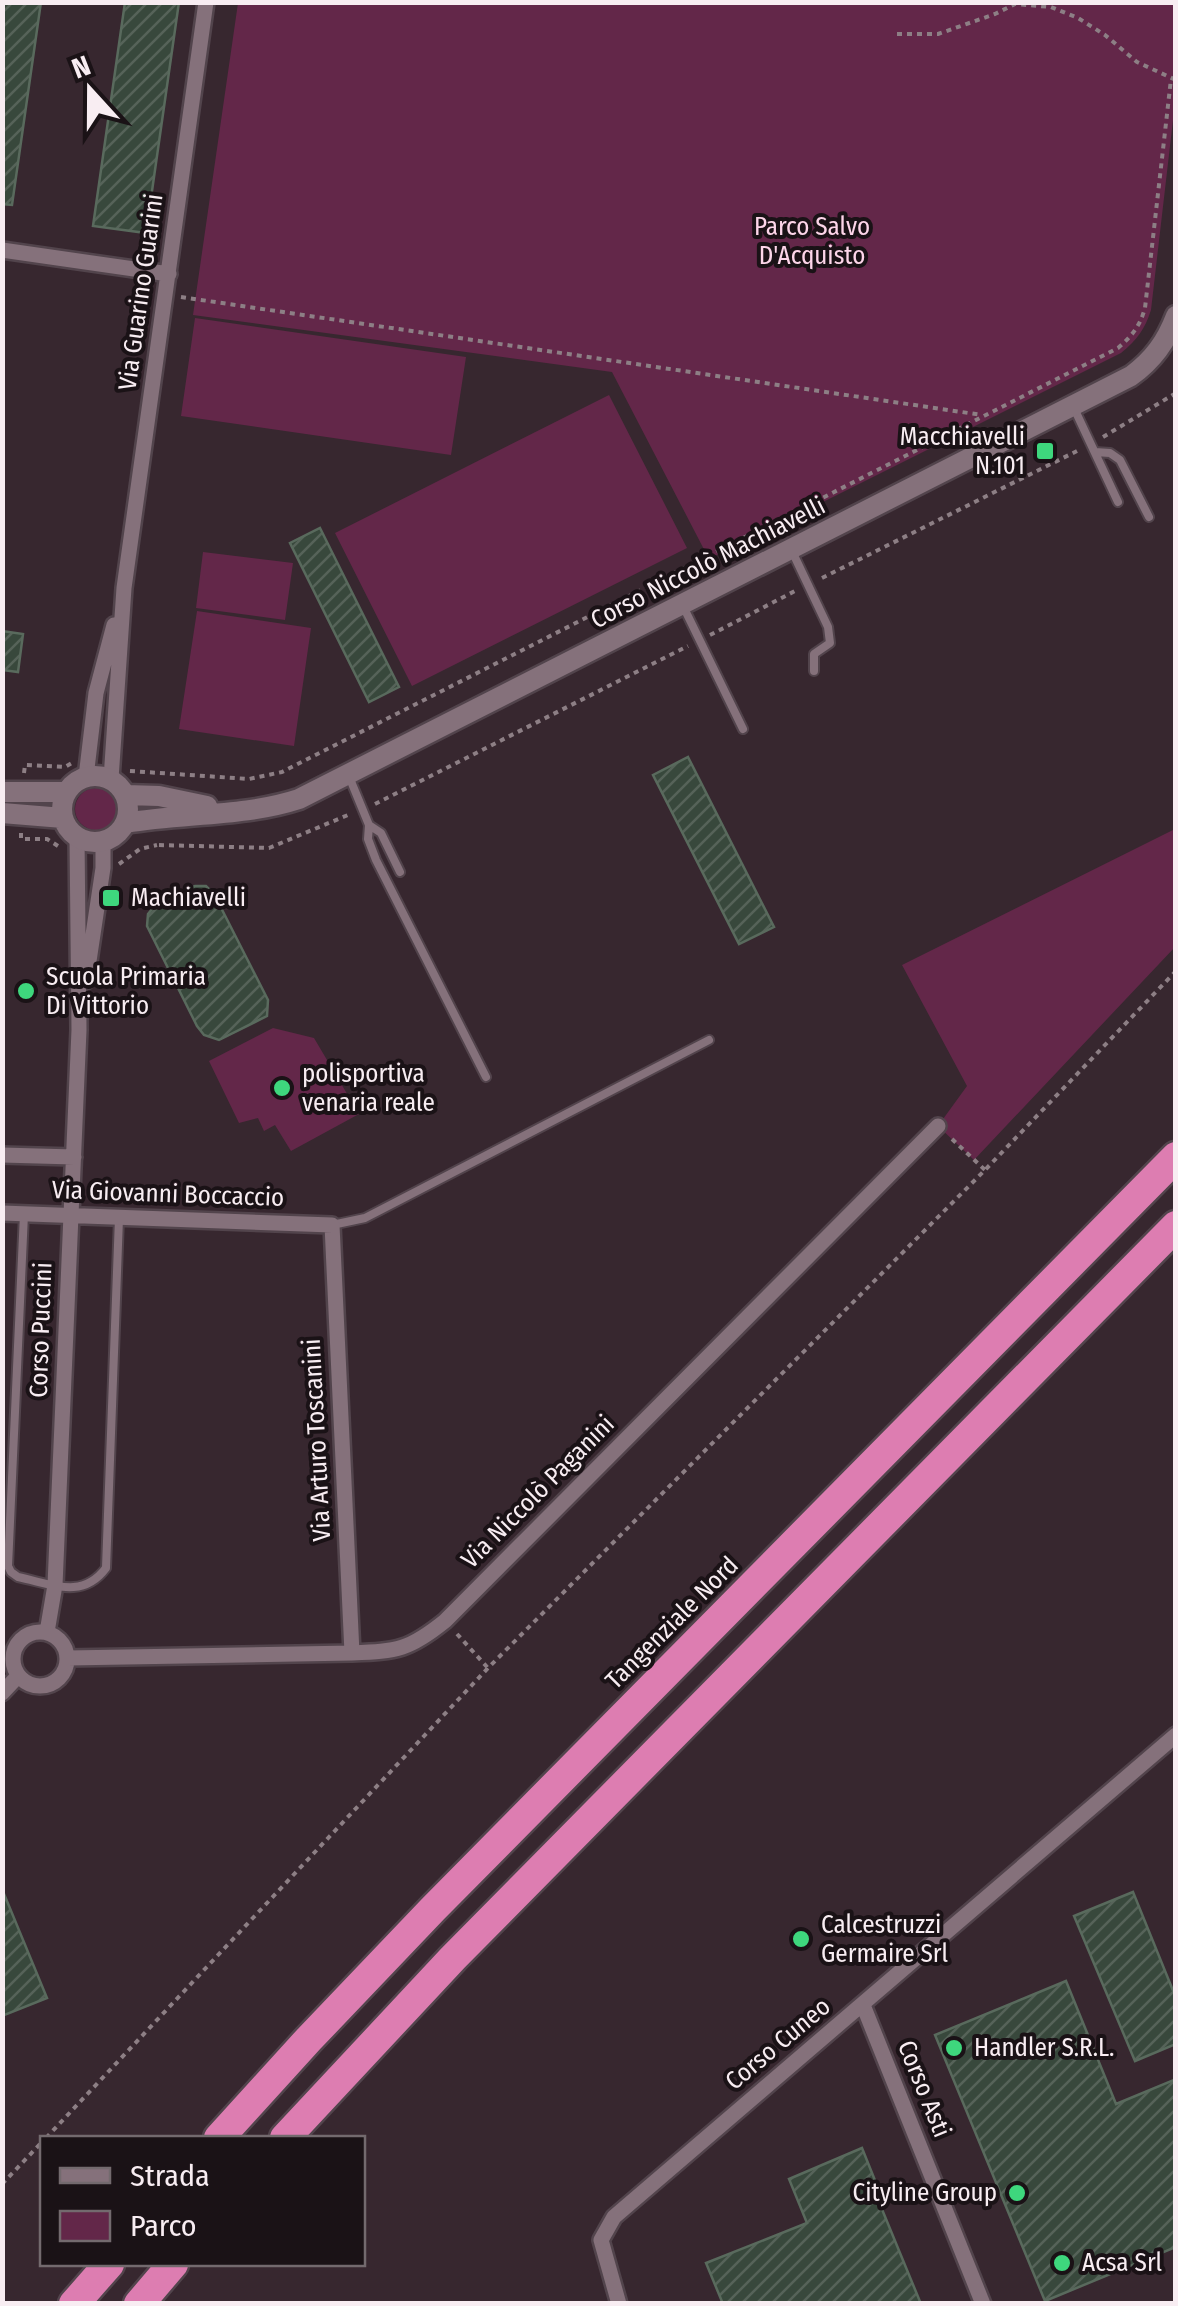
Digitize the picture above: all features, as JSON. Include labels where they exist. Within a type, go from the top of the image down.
[{"type":"highway","name":"Tangenziale Nord","points":[[221,2136],[462,1880],[1176,1157]]},
{"type":"highway","points":[[287,2136],[453,1958],[1176,1226]]},
{"type":"highway","points":[[74,2304],[107,2266]]},
{"type":"highway","points":[[139,2304],[171,2266]]},
{"type":"street","name":"Via Guarino Guarini","points":[[111,779],[124,588],[206,2]]},
{"type":"street","points":[[2,250],[169,274]]},
{"type":"street","name":"Corso Niccolò Machiavelli","points":[[126,795],[158,807],[234,811],[257,810],[300,799],[1131,376],[1160,349],[1176,316]]},
{"type":"street","name":"Via Guarino Guarini","points":[[86,776],[96,693],[124,588]]},
{"type":"street","points":[[86,776],[111,779],[126,795],[126,823],[117,835],[103,841],[89,842],[77,837],[63,818],[66,792],[86,776]]},
{"type":"street","points":[[2,792],[66,792]]},
{"type":"street","name":"Corso Niccolò Machiavelli","points":[[126,823],[158,807]]},
{"type":"street","points":[[2,813],[63,818]]},
{"type":"street","points":[[77,837],[80,1030]]},
{"type":"street","points":[[80,1030],[103,841]]},
{"type":"street","name":"Corso Puccini","points":[[47,1632],[55,1585],[80,1030]]},
{"type":"street","name":"Via Niccolò Paganini","points":[[68,1658],[394,1651],[423,1639],[446,1621],[938,1126]]},
{"type":"street","name":"Via Giovanni Boccaccio","points":[[2,1154],[74,1156]]},
{"type":"street","name":"Via Giovanni Boccaccio","points":[[2,1214],[332,1224]]},
{"type":"street","name":"Via Arturo Toscanini","points":[[332,1224],[352,1653]]},
{"type":"street","points":[[47,1632],[66,1647],[68,1658],[60,1679],[39,1687],[18,1676],[7,1659],[29,1634],[47,1632]]},
{"type":"street","points":[[2,1693],[18,1676]]},
{"type":"street","name":"Corso Cuneo","points":[[620,2304],[600,2240],[614,2216],[1176,1734]]},
{"type":"street","name":"Corso Asti","points":[[863,2005],[983,2304]]},
{"type":"lane","points":[[1074,406],[1118,502]]},
{"type":"lane","points":[[1093,448],[1120,460],[1150,517]]},
{"type":"lane","points":[[792,549],[828,627],[830,643],[814,654],[814,671]]},
{"type":"lane","points":[[682,604],[743,729]]},
{"type":"lane","points":[[348,774],[369,824],[368,840],[376,860],[486,1077]]},
{"type":"lane","points":[[369,824],[381,833],[400,872]]},
{"type":"lane","points":[[332,1224],[365,1218],[709,1040]]},
{"type":"lane","points":[[24,1214],[8,1566],[18,1577],[81,1588],[97,1580],[106,1568],[119,1218]]},
{"type":"path","points":[[113,745],[124,745],[123,759],[128,770],[249,779],[282,772],[1118,348],[1134,335],[1145,308],[1173,80],[1137,62],[1078,18],[1051,7],[1013,3],[995,14],[938,34],[897,34]]},
{"type":"path","points":[[166,295],[984,415]]},
{"type":"path","points":[[160,772],[157,845],[268,848],[363,809],[808,585],[1093,448],[1176,392]]},
{"type":"path","points":[[48,2136],[488,1668],[984,1170],[1176,971]]},
{"type":"path","points":[[938,1126],[984,1170]]},
{"type":"path","points":[[446,1621],[488,1668]]},
{"type":"path","points":[[2,2184],[40,2144]]},
{"type":"green space","name":"Parco Salvo D'Acquisto","points":[[238,3],[1175,3],[1175,103],[1151,310],[1140,334],[1121,353],[709,559],[612,372],[193,315]]},
{"type":"green space","points":[[195,318],[466,357],[451,455],[181,416]]},
{"type":"green space","points":[[609,395],[687,548],[412,686],[335,533]]},
{"type":"green space","points":[[203,552],[293,563],[285,620],[196,608]]},
{"type":"green space","points":[[197,611],[311,628],[294,746],[179,729]]},
{"type":"green space","points":[[96,788],[111,794],[117,809],[111,824],[96,830],[81,824],[75,809],[81,794]]},
{"type":"green space","points":[[1175,829],[1175,947],[974,1160],[938,1126],[967,1086],[902,965]]},
{"type":"green space","name":"polisportiva venaria reale","points":[[273,1028],[314,1038],[359,1114],[291,1151],[275,1125],[264,1131],[258,1118],[239,1123],[209,1061]]},
{"type":"building","points":[[2,2],[41,2],[12,205],[2,204]]},
{"type":"building","points":[[125,2],[179,2],[146,233],[93,226]]},
{"type":"building","points":[[320,528],[399,687],[369,702],[290,543]]},
{"type":"building","points":[[2,631],[23,634],[18,672],[2,670]]},
{"type":"building","points":[[688,757],[774,927],[739,944],[653,775]]},
{"type":"building","points":[[195,886],[206,886],[214,894],[268,1000],[267,1016],[219,1040],[204,1035],[197,1026],[147,926],[148,914],[157,903]]},
{"type":"building","points":[[2,1889],[47,1998],[2,2016]]},
{"type":"building","points":[[1133,1892],[1176,1998],[1176,2044],[1135,2061],[1074,1916]]},
{"type":"building","points":[[1066,1981],[1116,2104],[1176,2079],[1176,2247],[1045,2301],[935,2035]]},
{"type":"building","points":[[862,2148],[876,2183],[872,2185],[921,2304],[723,2304],[706,2263],[807,2223],[789,2179]]},
{"type":"place","name":"Macchiavelli N.101","points":[[1045,451]]},
{"type":"place","name":"Machiavelli","points":[[111,898]]},
{"type":"place","name":"Scuola Primaria Di Vittorio","points":[[26,991]]},
{"type":"place","name":"polisportiva venaria reale","points":[[282,1088]]},
{"type":"place","name":"Calcestruzzi Germaire Srl","points":[[801,1939]]},
{"type":"place","name":"Handler S.R.L.","points":[[954,2048]]},
{"type":"place","name":"Cityline Group","points":[[1017,2193]]},
{"type":"place","name":"Acsa Srl","points":[[1062,2263]]}]
